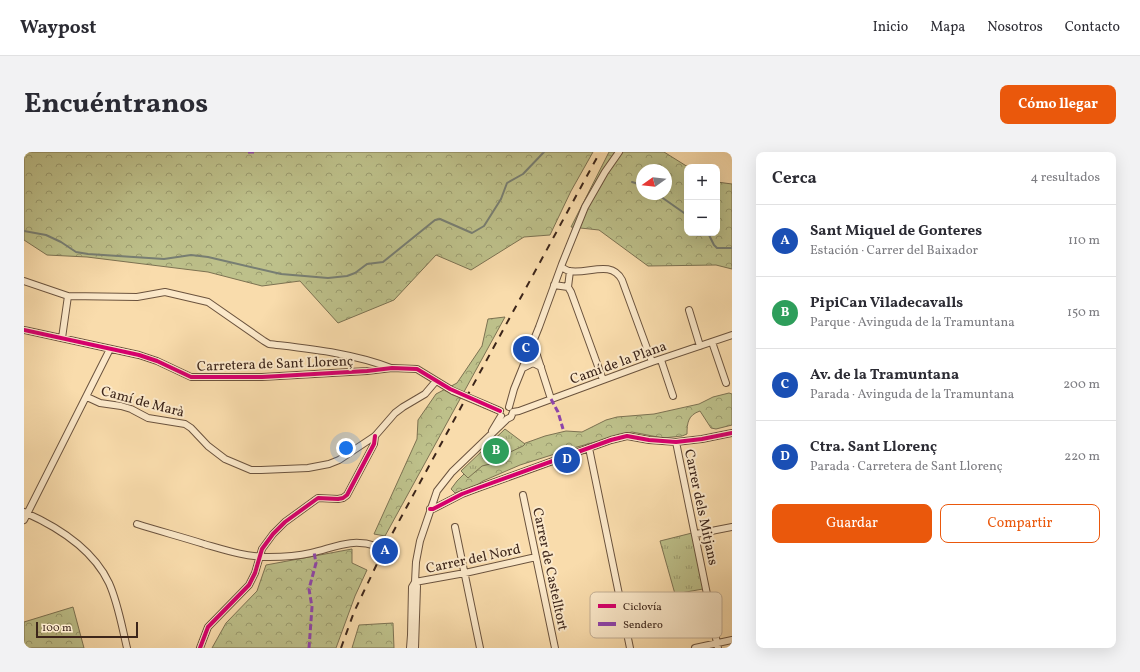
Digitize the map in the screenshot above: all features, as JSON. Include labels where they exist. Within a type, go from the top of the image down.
[{"type":"street","points":[[410,648],[412,587],[415,582],[416,562],[420,541],[435,496],[442,483],[452,472],[490,436],[503,415],[511,417],[514,389],[585,207],[605,172],[619,152]]},
{"type":"street","points":[[561,267],[570,271],[607,269],[619,274],[652,362]]},
{"type":"street","points":[[570,271],[568,286],[603,380]]},
{"type":"street","points":[[24,281],[68,296],[137,297],[165,292],[208,302],[269,344],[313,348],[392,368]]},
{"type":"street","points":[[554,285],[568,286]]},
{"type":"street","points":[[62,338],[68,296]]},
{"type":"street","points":[[689,310],[700,346]]},
{"type":"street","name":"Carretera de Sant Llorenç","points":[[24,330],[139,355],[157,361],[191,377],[262,377],[367,371],[392,368],[417,369],[453,391],[486,405],[503,415]]},
{"type":"street","name":"Camí de la Plana","points":[[503,415],[504,407],[519,411],[652,362],[732,335]]},
{"type":"street","points":[[712,342],[726,383]]},
{"type":"street","points":[[533,343],[551,399]]},
{"type":"street","points":[[110,349],[87,397],[25,515],[59,531],[70,538],[86,551],[94,560],[112,590],[127,648]]},
{"type":"street","points":[[660,360],[673,396]]},
{"type":"street","points":[[523,368],[532,363],[541,367]]},
{"type":"street","name":"Camí de Marà","points":[[87,397],[100,403],[126,407],[148,418],[185,424],[216,453],[225,459],[251,470],[308,468],[329,464],[339,460],[375,436],[395,413],[424,394],[436,381]]},
{"type":"street","points":[[430,509],[433,509],[473,490],[611,440],[627,436],[649,440],[676,442],[732,433]]},
{"type":"street","points":[[200,648],[208,626],[249,584],[255,573],[259,557],[266,542],[285,522],[318,498],[338,499],[347,495],[374,444],[375,436]]},
{"type":"street","name":"Carrer dels Mitjans","points":[[676,442],[707,592]]},
{"type":"street","points":[[589,448],[619,592]]},
{"type":"street","name":"Carrer de Castelltort","points":[[523,496],[555,648]]},
{"type":"street","points":[[137,524],[235,553],[259,557],[279,557],[303,554],[359,542],[376,546]]},
{"type":"street","points":[[455,527],[480,648]]},
{"type":"street","points":[[696,534],[732,527]]},
{"type":"street","name":"Carrer del Nord","points":[[415,582],[536,558]]},
{"type":"street","points":[[415,582],[418,586],[416,648]]},
{"type":"street","points":[[628,638],[630,648]]},
{"type":"street","points":[[695,648],[718,646],[732,640]]},
{"type":"green space","points":[[24,152],[593,152],[571,191],[550,235],[524,237],[471,270],[436,255],[394,300],[338,323],[300,281],[262,286],[208,272],[87,257],[47,255],[24,240]]},
{"type":"green space","points":[[609,152],[664,152],[684,164],[684,236],[720,236],[720,182],[732,184],[732,269],[716,265],[648,266],[599,230],[571,227]]},
{"type":"green space","points":[[505,317],[385,536],[374,534],[417,439],[418,420],[436,394],[457,383],[482,346],[488,319]]},
{"type":"green space","points":[[729,393],[732,394],[732,425],[716,429],[711,428],[700,411],[691,417],[687,426],[687,434],[682,436],[663,438],[632,432],[520,465],[483,481],[474,487],[455,493],[451,489],[468,470],[520,445],[545,436],[566,431],[582,432],[606,420],[617,417],[654,414],[699,404],[713,397]]},
{"type":"green space","points":[[505,429],[525,444],[490,464],[482,466],[468,478],[461,471]]},
{"type":"green space","points":[[692,533],[703,589],[686,592],[674,592],[660,541]]},
{"type":"green space","points":[[352,549],[352,563],[367,570],[355,596],[336,648],[212,648],[226,623],[257,591],[266,565]]},
{"type":"green space","points":[[73,607],[84,648],[24,648],[24,622]]},
{"type":"green space","points":[[393,623],[394,648],[352,648],[359,625]]},
{"type":"waterway","points":[[24,231],[46,235],[61,242],[76,252],[88,254],[164,259],[191,255],[208,257],[281,274],[328,278],[347,276],[355,273],[367,264],[383,262],[435,220],[440,219],[472,233],[484,226],[501,199],[507,183],[523,174],[544,152]]},
{"type":"waterway","points":[[632,182],[636,183]]},
{"type":"waterway","points":[[666,200],[684,213]]},
{"type":"waterway","points":[[710,236],[717,248],[732,248]]},
{"type":"railway","points":[[341,648],[354,612],[386,545],[600,152]]},
{"type":"marked path","points":[[248,152],[257,152]]},
{"type":"marked path","points":[[551,399],[558,412],[563,429]]},
{"type":"marked path","points":[[309,648],[312,607],[309,589],[316,563],[314,552]]},
{"type":"cycle path","points":[[24,330],[139,355],[157,361],[191,377],[262,377],[367,371],[392,368],[417,369],[450,389],[500,411]]},
{"type":"cycle path","points":[[430,509],[433,509],[462,494],[611,440],[627,436],[649,440],[676,442],[732,433]]},
{"type":"cycle path","points":[[200,648],[208,627],[249,585],[255,573],[262,549],[273,534],[285,522],[318,498],[338,499],[347,495],[374,444],[375,436]]},
{"type":"place","name":"Av. de la Tramuntana","points":[[526,349]]},
{"type":"place","name":"PipiCan Viladecavalls","points":[[496,451]]},
{"type":"place","name":"Ctra. Sant Llorenç","points":[[567,460]]},
{"type":"place","name":"Sant Miquel de Gonteres","points":[[385,551]]}]
